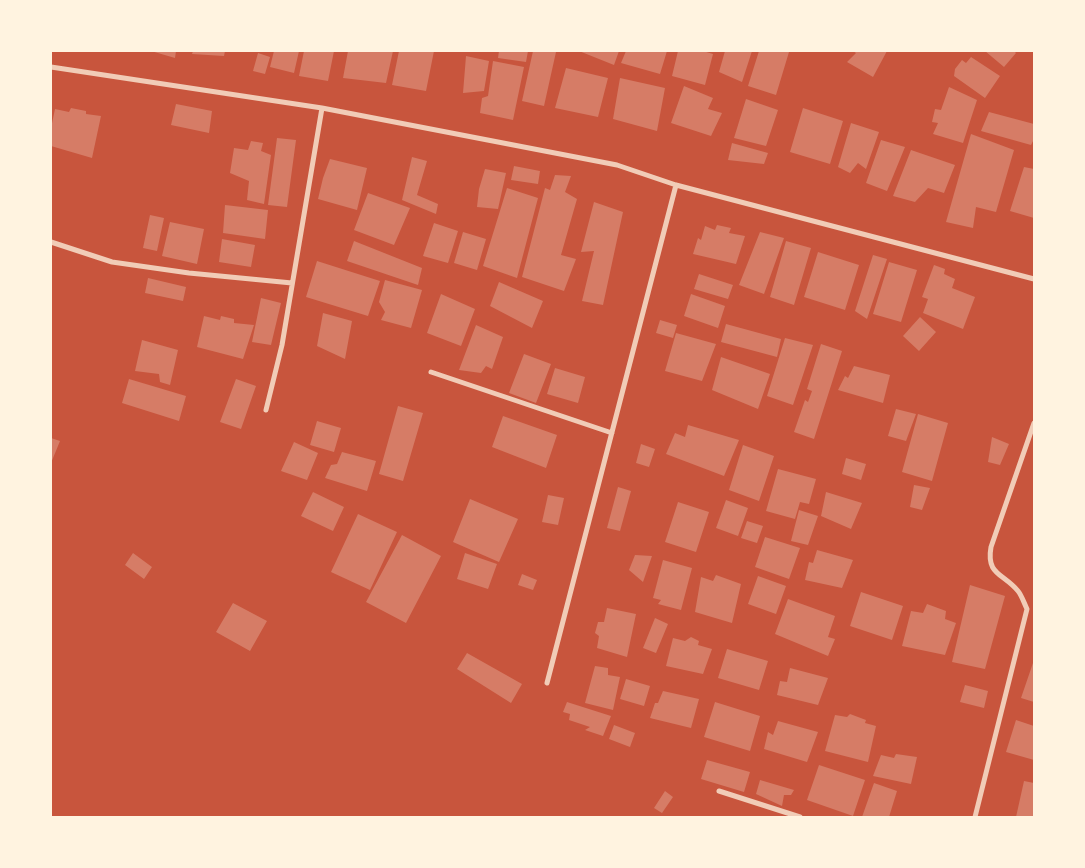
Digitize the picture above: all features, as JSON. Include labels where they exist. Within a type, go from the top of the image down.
[{"type":"street","points":[[51,68],[322,108],[616,165],[676,185],[1034,279]]},
{"type":"street","points":[[266,410],[282,345],[322,108]]},
{"type":"street","points":[[547,683],[676,185]]},
{"type":"street","points":[[51,242],[112,262],[189,273],[292,283]]},
{"type":"street","points":[[431,372],[612,433]]},
{"type":"street","points":[[975,817],[1027,608],[1018,592],[991,566],[989,558],[991,547],[1034,423]]},
{"type":"street","points":[[719,791],[800,817]]},
{"type":"building","points":[[151,51],[176,51],[175,58]]},
{"type":"building","points":[[193,51],[225,51],[224,56],[192,54]]},
{"type":"building","points":[[274,51],[299,51],[294,73],[270,67]]},
{"type":"building","points":[[304,51],[334,51],[328,81],[299,76]]},
{"type":"building","points":[[348,51],[393,51],[386,83],[343,78]]},
{"type":"building","points":[[399,51],[434,51],[426,91],[392,85]]},
{"type":"building","points":[[499,51],[528,51],[526,62],[498,58]]},
{"type":"building","points":[[533,51],[556,52],[544,106],[522,101]]},
{"type":"building","points":[[579,51],[619,51],[614,65]]},
{"type":"building","points":[[626,51],[667,51],[660,74],[621,63]]},
{"type":"building","points":[[678,51],[703,51],[713,54],[705,85],[672,76]]},
{"type":"building","points":[[725,51],[752,51],[742,82],[719,72]]},
{"type":"building","points":[[759,51],[789,52],[776,95],[748,86]]},
{"type":"building","points":[[853,51],[887,51],[873,77],[847,62],[856,53]]},
{"type":"building","points":[[985,51],[1014,51],[1016,53],[1004,67]]},
{"type":"building","points":[[258,53],[270,57],[265,74],[253,71]]},
{"type":"building","points":[[466,56],[489,61],[484,91],[463,93]]},
{"type":"building","points":[[971,57],[1000,76],[985,98],[954,76],[955,69],[962,60],[966,63]]},
{"type":"building","points":[[493,61],[524,67],[513,120],[480,113],[482,98],[488,96]]},
{"type":"building","points":[[566,68],[608,78],[598,117],[555,108]]},
{"type":"building","points":[[620,78],[665,88],[657,131],[613,119]]},
{"type":"building","points":[[684,86],[713,98],[708,109],[722,113],[711,136],[671,123]]},
{"type":"building","points":[[949,87],[977,100],[963,143],[933,134],[938,123],[932,122],[935,109],[941,110]]},
{"type":"building","points":[[746,99],[778,110],[766,146],[734,138]]},
{"type":"building","points":[[176,104],[212,111],[209,133],[171,125]]},
{"type":"building","points":[[71,108],[86,111],[86,114],[101,116],[92,158],[51,146],[51,128],[55,109],[69,112]]},
{"type":"building","points":[[803,108],[843,121],[830,164],[790,152]]},
{"type":"building","points":[[989,112],[1034,124],[1034,139],[1031,145],[981,131]]},
{"type":"building","points":[[851,123],[879,132],[866,169],[858,163],[850,173],[838,167]]},
{"type":"building","points":[[971,134],[1014,150],[996,212],[976,207],[973,228],[946,222]]},
{"type":"building","points":[[277,138],[296,140],[287,207],[268,205]]},
{"type":"building","points":[[881,140],[905,147],[887,191],[866,183]]},
{"type":"building","points":[[251,141],[263,143],[261,151],[271,155],[264,204],[247,200],[249,181],[230,173],[234,148],[248,150]]},
{"type":"building","points":[[732,143],[768,153],[764,164],[728,160]]},
{"type":"building","points":[[911,150],[955,165],[944,193],[928,188],[915,202],[893,196]]},
{"type":"building","points":[[412,157],[427,161],[417,195],[438,204],[436,214],[402,200]]},
{"type":"building","points":[[330,159],[367,168],[357,210],[318,199]]},
{"type":"building","points":[[514,166],[540,171],[538,184],[511,180]]},
{"type":"building","points":[[1024,167],[1034,169],[1034,218],[1010,211]]},
{"type":"building","points":[[485,169],[506,173],[498,209],[477,207],[479,189]]},
{"type":"building","points":[[555,175],[571,176],[565,192],[577,199],[561,255],[576,259],[564,291],[522,277],[545,188],[550,190]]},
{"type":"building","points":[[507,188],[538,198],[517,278],[483,266]]},
{"type":"building","points":[[368,193],[410,208],[394,245],[354,230]]},
{"type":"building","points":[[594,202],[623,212],[603,305],[582,301],[594,251],[581,252]]},
{"type":"building","points":[[225,205],[268,210],[265,239],[223,233]]},
{"type":"building","points":[[150,215],[164,218],[157,251],[143,248]]},
{"type":"building","points":[[170,222],[204,229],[197,264],[162,256]]},
{"type":"building","points":[[434,223],[458,231],[448,263],[423,256]]},
{"type":"building","points":[[717,225],[731,228],[729,233],[745,236],[736,264],[693,254],[698,238],[701,240],[705,226],[715,230]]},
{"type":"building","points":[[463,232],[486,239],[477,270],[454,263]]},
{"type":"building","points":[[760,232],[784,238],[764,294],[739,285]]},
{"type":"building","points":[[222,239],[255,245],[251,267],[219,262]]},
{"type":"building","points":[[354,241],[422,268],[418,285],[347,261]]},
{"type":"building","points":[[786,241],[811,248],[794,305],[770,297]]},
{"type":"building","points":[[818,252],[859,265],[845,310],[804,297]]},
{"type":"building","points":[[873,255],[887,259],[867,319],[855,311]]},
{"type":"building","points":[[317,261],[380,281],[368,316],[306,297]]},
{"type":"building","points":[[889,262],[917,270],[901,322],[873,314]]},
{"type":"building","points":[[934,265],[945,269],[944,274],[955,279],[952,288],[975,297],[963,329],[923,313],[928,299],[922,297]]},
{"type":"building","points":[[699,274],[733,285],[728,299],[694,289]]},
{"type":"building","points":[[148,278],[186,287],[183,301],[145,293]]},
{"type":"building","points":[[385,280],[422,290],[411,328],[381,320],[385,312],[379,302]]},
{"type":"building","points":[[499,282],[543,301],[532,328],[490,306]]},
{"type":"building","points":[[441,294],[475,309],[461,346],[427,333]]},
{"type":"building","points":[[691,294],[725,306],[718,328],[684,316]]},
{"type":"building","points":[[261,298],[281,303],[271,345],[252,342]]},
{"type":"building","points":[[323,313],[352,321],[345,359],[317,346]]},
{"type":"building","points":[[204,316],[220,320],[221,316],[234,319],[234,323],[254,325],[243,359],[197,347]]},
{"type":"building","points":[[920,317],[936,332],[919,351],[903,336]]},
{"type":"building","points":[[660,320],[677,325],[673,338],[656,333]]},
{"type":"building","points":[[726,324],[781,339],[777,357],[721,342]]},
{"type":"building","points":[[476,325],[503,337],[492,369],[486,366],[481,373],[459,370]]},
{"type":"building","points":[[676,333],[716,344],[702,381],[665,371]]},
{"type":"building","points":[[785,338],[813,345],[793,405],[767,396]]},
{"type":"building","points":[[142,340],[178,350],[170,385],[160,382],[159,374],[135,371]]},
{"type":"building","points":[[821,344],[842,351],[814,439],[794,432],[805,400],[808,402],[812,391],[807,389]]},
{"type":"building","points":[[524,354],[551,364],[536,403],[509,393]]},
{"type":"building","points":[[721,357],[770,374],[758,409],[712,390]]},
{"type":"building","points":[[854,366],[890,375],[883,403],[838,390],[845,376],[848,378]]},
{"type":"building","points":[[555,368],[585,377],[578,403],[547,394]]},
{"type":"building","points":[[129,379],[186,396],[179,421],[122,403]]},
{"type":"building","points":[[236,379],[256,386],[241,429],[220,422]]},
{"type":"building","points":[[398,406],[423,413],[403,481],[379,474]]},
{"type":"building","points":[[896,409],[916,414],[906,441],[888,436]]},
{"type":"building","points":[[918,414],[948,423],[932,481],[902,472]]},
{"type":"building","points":[[503,416],[557,435],[546,468],[492,447]]},
{"type":"building","points":[[317,421],[341,428],[334,452],[310,445]]},
{"type":"building","points":[[688,425],[739,440],[724,476],[666,454],[675,433],[685,437]]},
{"type":"building","points":[[992,437],[1009,444],[1000,465],[988,462]]},
{"type":"building","points":[[51,438],[60,441],[51,463]]},
{"type":"building","points":[[294,442],[318,453],[307,480],[281,471]]},
{"type":"building","points":[[641,444],[655,449],[649,467],[636,463]]},
{"type":"building","points":[[743,445],[774,456],[759,501],[729,490]]},
{"type":"building","points":[[342,452],[376,461],[367,491],[325,478],[331,465],[337,464]]},
{"type":"building","points":[[846,458],[866,464],[861,480],[842,474]]},
{"type":"building","points":[[778,469],[816,479],[809,504],[800,502],[795,519],[766,511]]},
{"type":"building","points":[[914,485],[930,488],[922,510],[910,507]]},
{"type":"building","points":[[618,487],[631,491],[620,531],[607,528]]},
{"type":"building","points":[[313,492],[344,507],[333,531],[301,516]]},
{"type":"building","points":[[826,492],[862,503],[851,529],[821,516]]},
{"type":"building","points":[[548,495],[564,498],[558,525],[542,522]]},
{"type":"building","points":[[470,499],[518,519],[499,562],[453,542]]},
{"type":"building","points":[[726,500],[748,508],[738,536],[716,528]]},
{"type":"building","points":[[678,502],[709,512],[696,552],[665,542]]},
{"type":"building","points":[[799,510],[818,516],[808,545],[791,541]]},
{"type":"building","points":[[358,514],[397,532],[370,590],[331,572]]},
{"type":"building","points":[[747,521],[763,526],[757,543],[741,538]]},
{"type":"building","points":[[402,535],[441,556],[406,623],[366,602]]},
{"type":"building","points":[[765,537],[800,548],[789,579],[755,567]]},
{"type":"building","points":[[817,550],[853,560],[842,588],[805,580],[809,562],[813,563]]},
{"type":"building","points":[[133,553],[152,567],[144,579],[125,565]]},
{"type":"building","points":[[465,553],[497,564],[488,589],[457,579]]},
{"type":"building","points":[[635,555],[652,556],[643,582],[629,570]]},
{"type":"building","points":[[663,560],[692,568],[681,610],[658,604],[661,600],[653,598]]},
{"type":"building","points":[[522,574],[537,580],[533,590],[518,585]]},
{"type":"building","points":[[716,575],[741,584],[732,623],[695,612],[701,577],[713,581]]},
{"type":"building","points":[[758,576],[786,586],[776,614],[748,604]]},
{"type":"building","points":[[970,585],[1005,596],[985,669],[952,662]]},
{"type":"building","points":[[861,592],[903,606],[892,640],[850,626]]},
{"type":"building","points":[[788,599],[835,616],[828,637],[835,639],[828,656],[775,634]]},
{"type":"building","points":[[233,603],[267,621],[250,651],[216,632]]},
{"type":"building","points":[[927,604],[946,611],[945,619],[956,623],[945,655],[902,646],[911,611],[923,613]]},
{"type":"building","points":[[607,608],[636,614],[627,657],[597,648],[599,636],[595,633],[598,622],[604,622]]},
{"type":"building","points":[[655,618],[668,624],[656,653],[643,648]]},
{"type":"building","points":[[691,637],[699,641],[698,645],[712,649],[703,674],[666,666],[673,638],[685,641]]},
{"type":"building","points":[[727,649],[768,661],[759,690],[718,678]]},
{"type":"building","points":[[467,653],[522,684],[511,703],[457,669]]},
{"type":"building","points":[[1034,660],[1034,702],[1021,698]]},
{"type":"building","points":[[595,666],[608,668],[608,675],[620,677],[613,710],[585,703]]},
{"type":"building","points":[[790,668],[828,678],[818,705],[777,695],[780,681],[787,682]]},
{"type":"building","points":[[626,679],[650,686],[644,706],[620,699]]},
{"type":"building","points":[[965,685],[988,691],[984,708],[960,702]]},
{"type":"building","points":[[663,691],[699,699],[691,728],[650,718],[655,703],[658,703]]},
{"type":"building","points":[[567,702],[611,716],[603,736],[585,730],[590,727],[569,720],[570,714],[563,712]]},
{"type":"building","points":[[715,702],[760,716],[750,751],[704,737]]},
{"type":"building","points":[[850,714],[866,720],[865,723],[876,726],[868,762],[825,751],[835,715],[847,717]]},
{"type":"building","points":[[1016,720],[1034,726],[1034,760],[1006,752]]},
{"type":"building","points":[[778,721],[818,732],[807,762],[764,749],[768,732],[773,735]]},
{"type":"building","points":[[614,725],[635,733],[630,747],[609,739]]},
{"type":"building","points":[[896,754],[917,757],[911,784],[873,776],[881,755],[894,758]]},
{"type":"building","points":[[707,760],[750,772],[744,792],[701,779]]},
{"type":"building","points":[[819,765],[865,780],[853,816],[807,800]]},
{"type":"building","points":[[760,780],[794,790],[791,795],[784,795],[782,806],[756,794]]},
{"type":"building","points":[[1024,781],[1034,783],[1034,817],[1016,817]]},
{"type":"building","points":[[874,783],[897,791],[889,817],[862,817]]},
{"type":"building","points":[[665,791],[673,797],[662,813],[654,808]]}]
